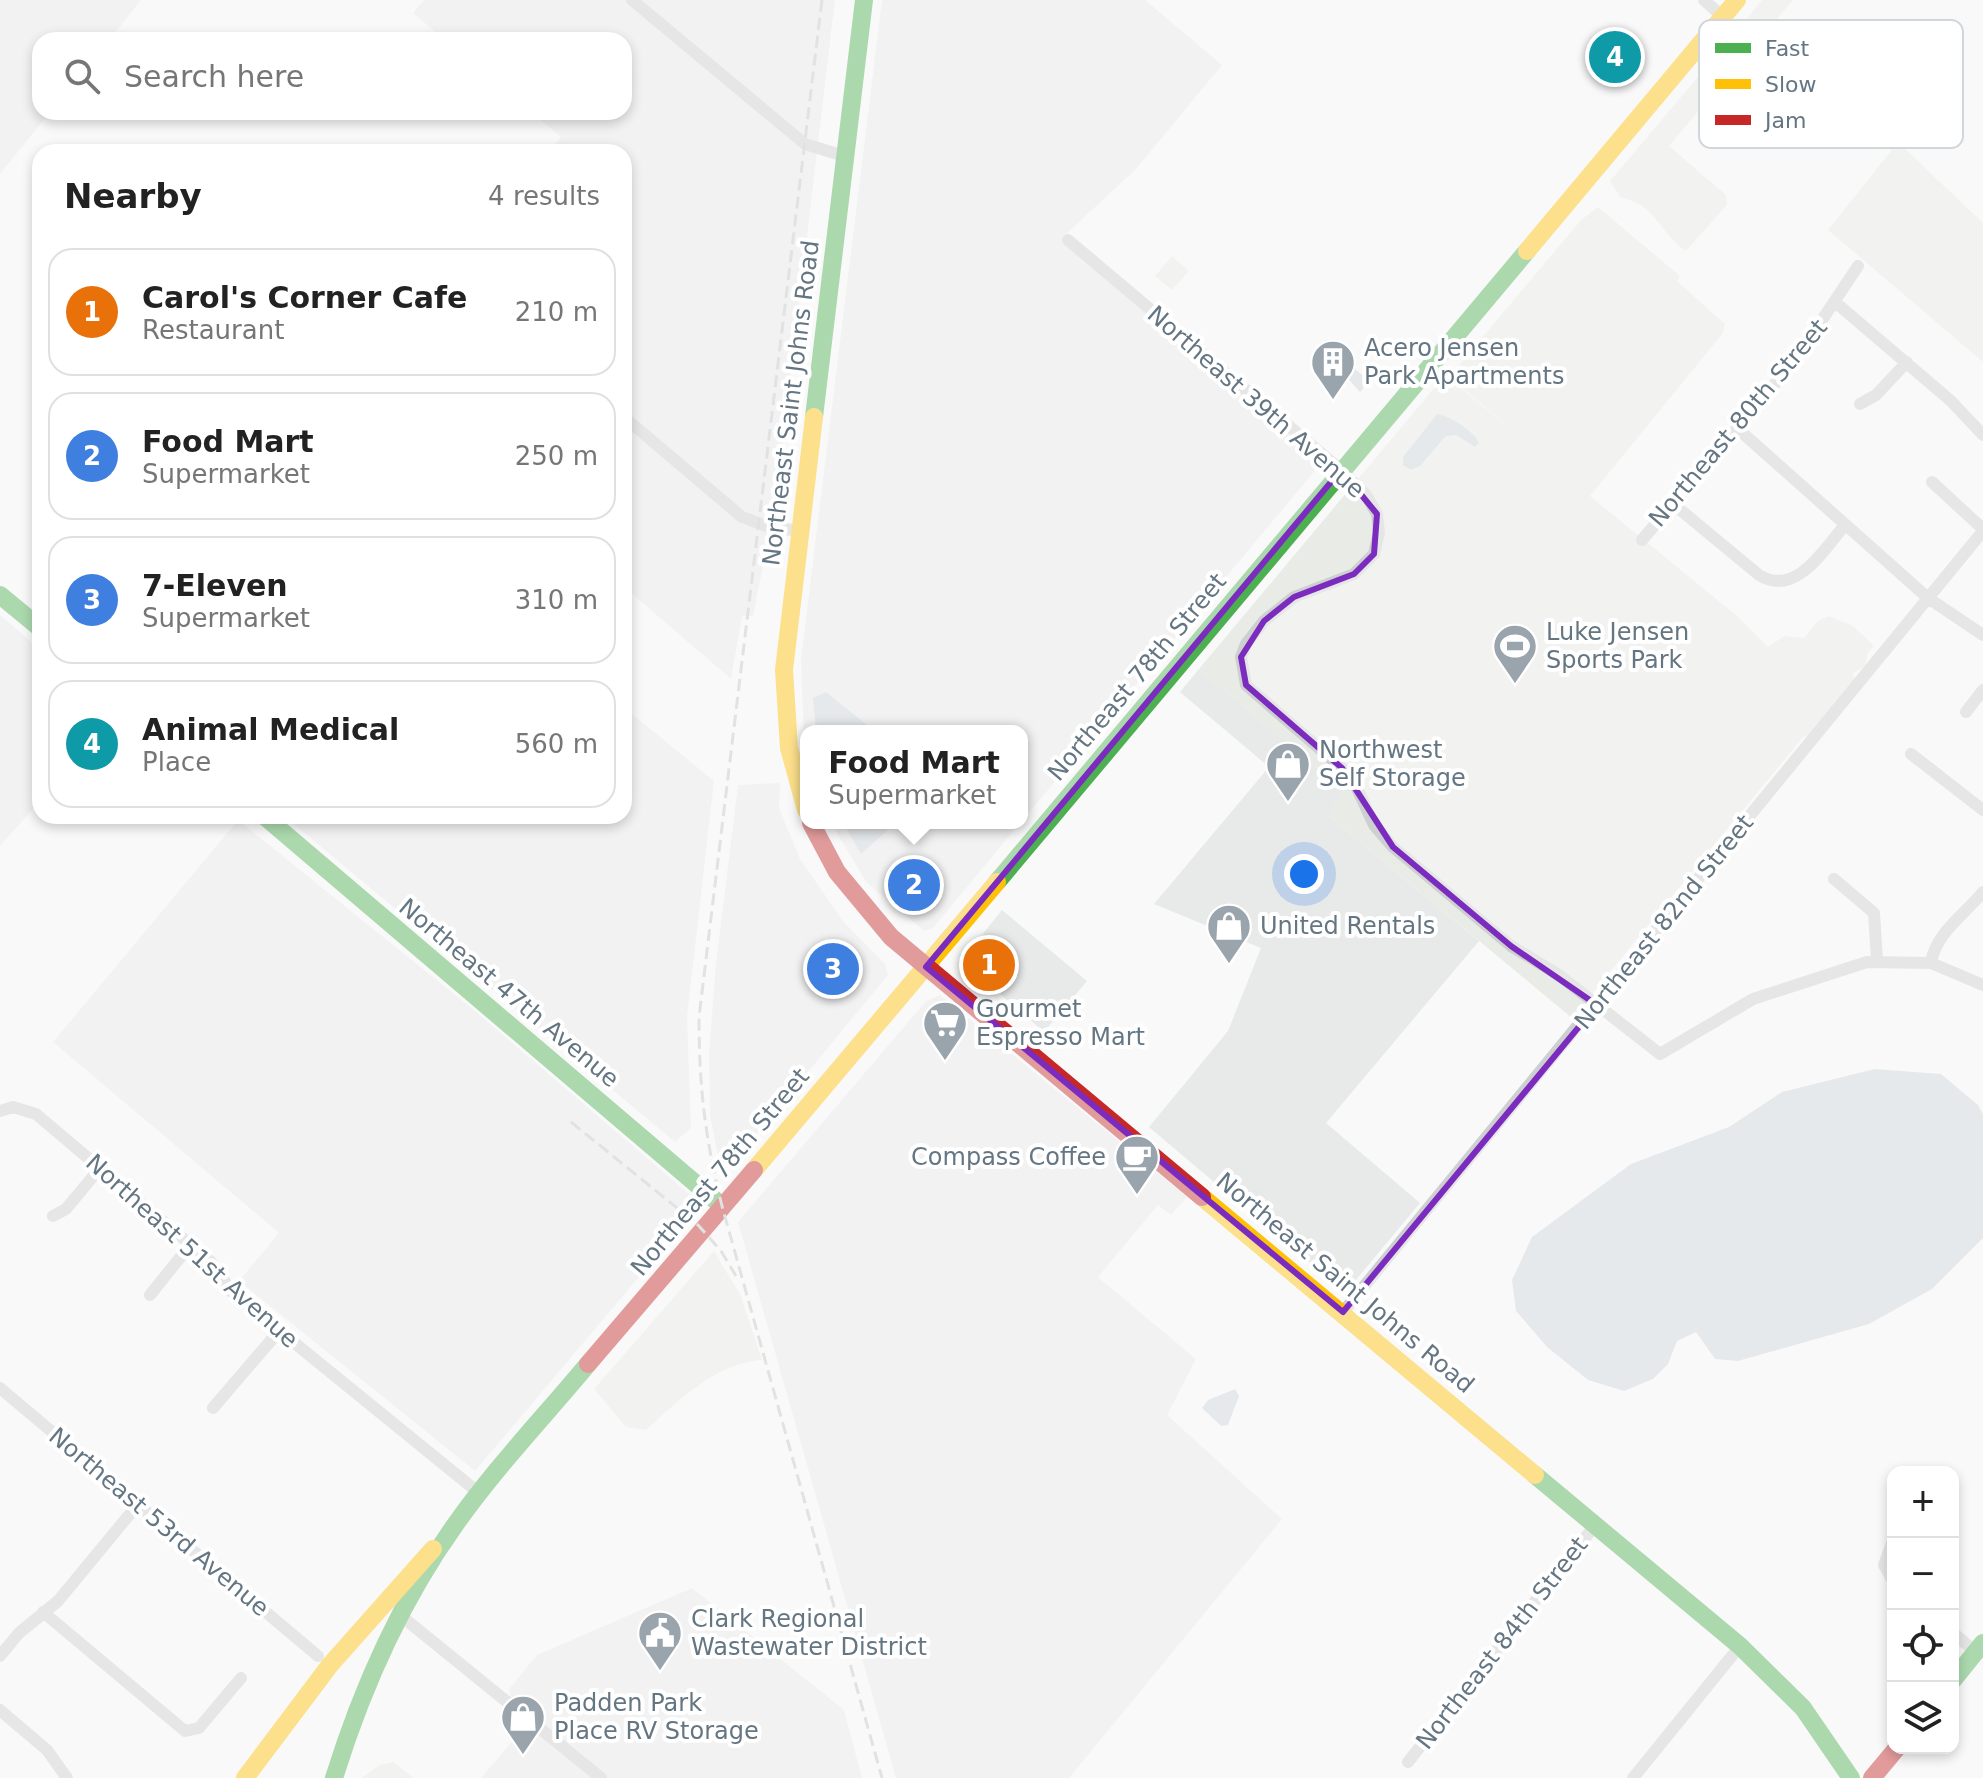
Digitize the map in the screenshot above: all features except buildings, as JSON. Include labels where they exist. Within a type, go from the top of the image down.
[{"type":"main road","name":"Northeast Saint Johns Road","points":[[800,788],[789,748],[784,670],[864,0]]},
{"type":"main road","name":"Northeast 78th Street","points":[[1720,20],[1737,0]]},
{"type":"main road","name":"Northeast 78th Street","points":[[444,1540],[479,1493],[926,967],[1699,45]]},
{"type":"main road","points":[[0,595],[32,621]]},
{"type":"main road","name":"Northeast 47th Avenue","points":[[273,824],[722,1206]]},
{"type":"main road","name":"Northeast Saint Johns Road","points":[[814,829],[837,872],[883,929],[1740,1646],[1803,1708],[1851,1778]]},
{"type":"main road","points":[[334,1778],[361,1700],[400,1615],[444,1540]]},
{"type":"main road","points":[[245,1778],[286,1728],[294,1710],[330,1665],[385,1600],[444,1540]]},
{"type":"main road","points":[[1959,1673],[1980,1648]]},
{"type":"main road","points":[[1872,1778],[1892,1754]]},
{"type":"street","points":[[632,0],[805,144],[844,156]]},
{"type":"street","points":[[1704,0],[1723,17]]},
{"type":"street","name":"Northeast 39th Avenue","points":[[1068,240],[1341,470],[1366,495],[1377,514],[1379,533],[1374,554],[1354,574],[1300,594],[1277,609],[1246,644],[1240,668],[1253,695],[1342,768],[1356,786],[1374,825],[1393,847],[1511,946],[1559,975],[1597,1005]]},
{"type":"street","name":"Northeast 80th Street","points":[[1642,540],[1809,342],[1858,266]]},
{"type":"street","points":[[1835,302],[1907,362],[1983,435]]},
{"type":"street","points":[[1860,404],[1876,395],[1907,362]]},
{"type":"street","points":[[632,424],[742,517],[766,526],[799,531]]},
{"type":"street","points":[[1738,429],[1928,598],[1983,635]]},
{"type":"street","points":[[1932,482],[1983,530]]},
{"type":"street","points":[[1672,503],[1759,575],[1779,582],[1800,575],[1845,525]]},
{"type":"street","name":"Northeast 82nd Street","points":[[1343,1312],[1928,598],[1978,547],[1983,530]]},
{"type":"street","points":[[1966,712],[1983,690]]},
{"type":"street","points":[[1911,754],[1983,810]]},
{"type":"street","points":[[1834,879],[1874,913],[1877,960]]},
{"type":"street","points":[[1931,963],[1938,938],[1954,926],[1983,892]]},
{"type":"street","points":[[1597,1005],[1660,1054],[1753,999],[1808,978],[1877,960],[1931,963],[1983,985]]},
{"type":"street","name":"Northeast 51st Avenue","points":[[6,1109],[36,1114],[211,1262],[232,1292],[479,1493]]},
{"type":"street","points":[[53,1216],[66,1209],[100,1168]]},
{"type":"street","points":[[150,1295],[191,1244]]},
{"type":"street","points":[[213,1408],[279,1331]]},
{"type":"street","name":"Northeast 53rd Avenue","points":[[0,1388],[318,1656]]},
{"type":"street","points":[[0,1656],[58,1601],[139,1503]]},
{"type":"street","name":"Northeast 84th Street","points":[[1408,1762],[1596,1524]]},
{"type":"street","points":[[43,1612],[179,1727],[192,1731],[199,1728],[241,1678]]},
{"type":"street","points":[[400,1615],[601,1778]]},
{"type":"street","points":[[1959,1636],[1980,1648]]},
{"type":"street","points":[[1633,1778],[1740,1646]]},
{"type":"street","points":[[0,1710],[47,1750],[67,1778]]},
{"type":"highlighted area","points":[[1341,470],[1377,514],[1374,554],[1354,574],[1294,597],[1264,621],[1241,657],[1246,685],[1342,768],[1393,847],[1511,946],[1597,1005],[1343,1312],[926,967]]},
{"type":"shaded area","points":[[0,0],[141,0],[115,32],[32,32],[32,120],[44,120],[0,174]]},
{"type":"shaded area","points":[[424,0],[835,0],[775,506],[753,616],[742,616],[731,679],[632,594],[632,144],[555,144],[561,137],[541,120],[632,120],[632,32],[436,32],[413,13]]},
{"type":"shaded area","points":[[882,0],[1145,0],[1222,65],[1136,169],[1063,237],[1328,455],[1028,814],[1028,725],[804,725],[801,659]]},
{"type":"shaded area","points":[[1762,0],[1793,0],[1776,20],[1746,20]]},
{"type":"shaded area","points":[[1699,76],[1699,111],[1669,146],[1726,195],[1727,205],[1686,251],[1650,213],[1633,201],[1620,197],[1610,181]]},
{"type":"shaded area","points":[[1893,148],[1904,148],[1983,223],[1983,362],[1828,230]]},
{"type":"shaded area","name":"Luke Jensen Sports Park","points":[[1598,207],[1680,276],[1677,281],[1725,324],[1723,333],[1590,496],[1736,615],[1768,647],[1784,636],[1804,638],[1818,621],[1829,616],[1853,626],[1874,646],[1867,654],[1866,666],[1852,674],[1855,679],[1808,736],[1803,737],[1572,1018],[1329,816],[1344,791],[1199,669],[1445,375],[1529,444],[1449,377],[1581,220]]},
{"type":"shaded area","points":[[1172,256],[1189,271],[1172,290],[1155,276]]},
{"type":"shaded area","points":[[1350,365],[1370,381],[1360,392],[1343,373]]},
{"type":"shaded area","points":[[1437,414],[1461,424],[1479,443],[1475,447],[1456,435],[1446,436],[1420,466],[1411,470],[1403,465],[1403,457]]},
{"type":"shaded area","points":[[0,615],[32,642],[32,810],[0,846]]},
{"type":"shaded area","points":[[1199,669],[1344,791],[1329,816],[1479,941],[1326,1123],[1420,1203],[1345,1293],[1149,1127],[1228,1031],[1261,948],[1154,904],[1269,767],[1180,692]]},
{"type":"shaded area","points":[[826,692],[867,725],[815,725],[813,698]]},
{"type":"shaded area","points":[[632,714],[714,781],[687,1017],[691,1128],[675,1142],[294,824],[632,824]]},
{"type":"shaded area","points":[[780,783],[779,808],[800,859],[843,921],[885,964],[888,975],[726,1171],[717,1151],[710,1115],[709,1054],[716,963],[738,785]]},
{"type":"shaded area","points":[[235,824],[243,824],[469,1006],[695,1199],[693,1213],[475,1471],[239,1281],[279,1233],[53,1042]]},
{"type":"shaded area","points":[[835,829],[1015,829],[933,928],[924,931],[866,882]]},
{"type":"shaded area","points":[[846,829],[889,829],[861,854]]},
{"type":"shaded area","points":[[1002,910],[1087,981],[1044,1032],[965,964],[966,955]]},
{"type":"shaded area","points":[[940,995],[1187,1197],[1171,1215],[1158,1205],[1098,1277],[1196,1359],[1167,1415],[1282,1519],[1069,1778],[896,1778],[738,1222],[926,1001]]},
{"type":"shaded area","points":[[1875,1069],[1941,1074],[1978,1105],[1983,1114],[1983,1238],[1932,1289],[1869,1324],[1738,1361],[1715,1359],[1696,1332],[1677,1341],[1668,1364],[1653,1379],[1624,1391],[1588,1380],[1547,1347],[1516,1311],[1512,1280],[1532,1237],[1631,1164],[1729,1127],[1782,1092]]},
{"type":"shaded area","points":[[714,1251],[741,1296],[762,1360],[729,1368],[713,1376],[685,1395],[646,1430],[626,1427],[594,1389]]},
{"type":"shaded area","points":[[1235,1389],[1239,1396],[1228,1425],[1221,1426],[1202,1408],[1208,1400]]},
{"type":"shaded area","name":"Clark Regional Wastewater District","points":[[692,1588],[844,1710],[862,1778],[481,1778],[519,1733],[509,1689],[537,1655]]},
{"type":"shaded area","points":[[393,1762],[414,1778],[361,1778],[380,1765]]},
{"type":"railway","points":[[822,0],[699,1017],[699,1042],[707,1135],[722,1206],[882,1778]]},
{"type":"railway","points":[[571,1122],[698,1225],[721,1251],[736,1276]]},
{"type":"traffic: fast","points":[[814,417],[864,0]]},
{"type":"traffic: fast","points":[[997,882],[1527,251]]},
{"type":"traffic: fast","points":[[0,595],[32,621]]},
{"type":"traffic: fast","points":[[273,824],[722,1206]]},
{"type":"traffic: fast","points":[[334,1778],[357,1711],[384,1647],[435,1554],[486,1483],[588,1364]]},
{"type":"traffic: fast","points":[[1535,1475],[1740,1646],[1803,1708],[1851,1778]]},
{"type":"traffic: fast","points":[[1959,1673],[1983,1643]]},
{"type":"traffic: slow","points":[[1720,20],[1737,0]]},
{"type":"traffic: slow","points":[[1527,251],[1699,45]]},
{"type":"traffic: slow","points":[[800,788],[789,748],[784,670],[814,417]]},
{"type":"traffic: slow","points":[[754,1170],[997,882]]},
{"type":"traffic: slow","points":[[1202,1197],[1535,1475]]},
{"type":"traffic: slow","points":[[245,1778],[330,1665],[433,1549]]},
{"type":"traffic: jam","points":[[814,829],[837,872],[891,937],[1202,1197]]},
{"type":"traffic: jam","points":[[588,1364],[754,1170]]},
{"type":"traffic: jam","points":[[1872,1778],[1892,1754]]},
{"type":"place","name":"Animal Medical","points":[[1615,57]]},
{"type":"place","name":"Acero Jensen Park Apartments","points":[[1333,401]]},
{"type":"place","name":"Luke Jensen Sports Park","points":[[1515,685]]},
{"type":"place","name":"Northwest Self Storage","points":[[1288,803]]},
{"type":"place","name":"Food Mart","points":[[914,885]]},
{"type":"place","name":"Carol's Corner Cafe","points":[[989,965]]},
{"type":"place","name":"United Rentals","points":[[1229,965]]},
{"type":"place","name":"7-Eleven","points":[[833,969]]},
{"type":"place","name":"Gourmet Espresso Mart","points":[[945,1062]]},
{"type":"place","name":"Compass Coffee","points":[[1137,1196]]},
{"type":"place","name":"Clark Regional Wastewater District","points":[[660,1672]]},
{"type":"place","name":"Padden Park Place RV Storage","points":[[523,1756]]}]
